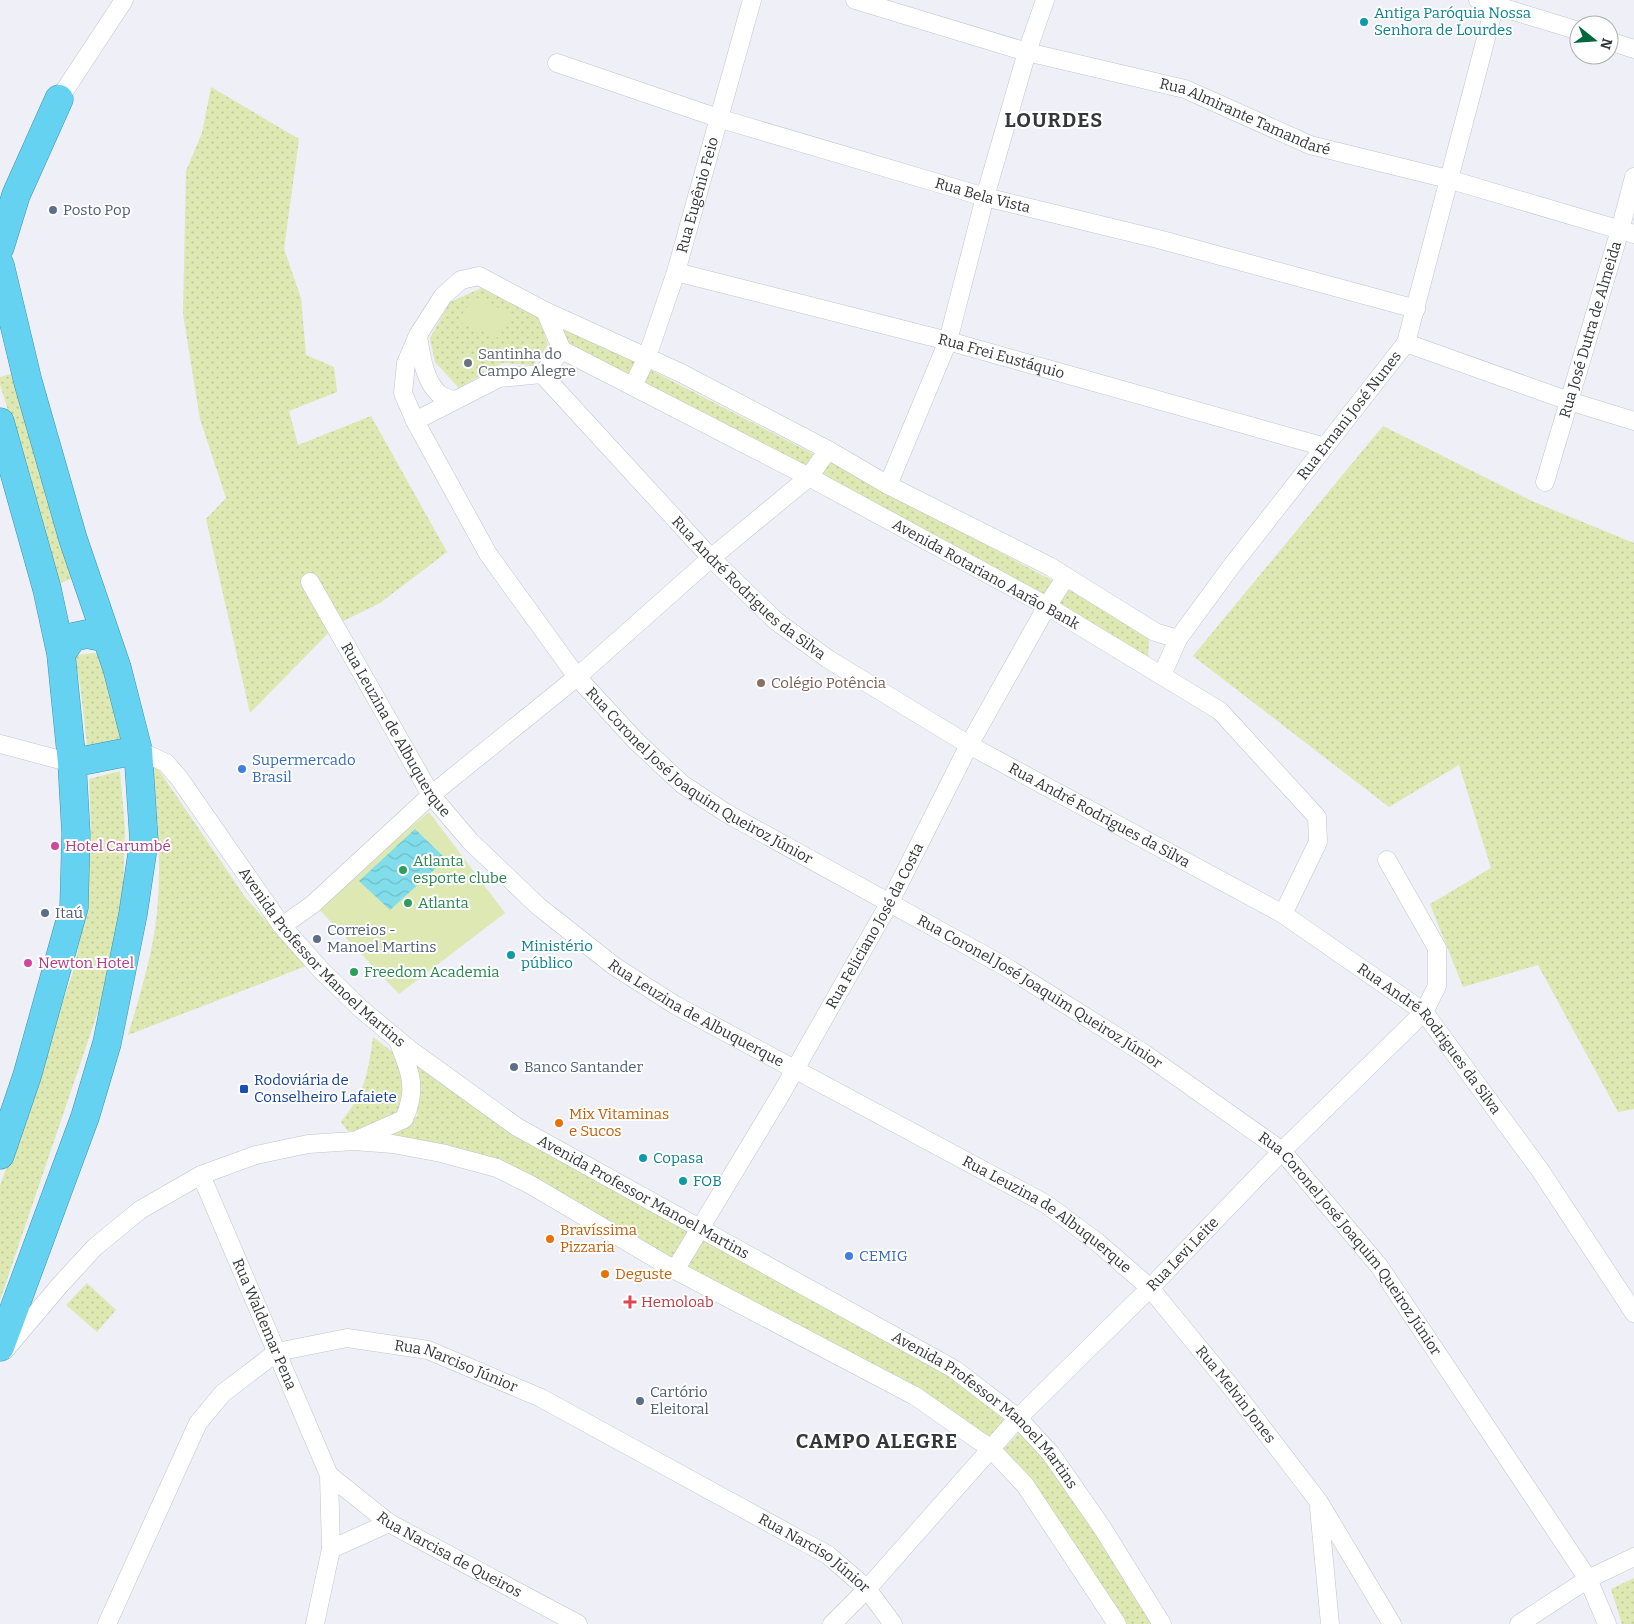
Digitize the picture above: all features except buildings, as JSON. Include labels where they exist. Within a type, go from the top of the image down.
[{"type":"highway","points":[[2,198],[59,99]]},
{"type":"highway","points":[[0,246],[16,195],[59,99]]},
{"type":"highway","points":[[0,265],[28,382],[86,577],[117,668],[138,750],[144,841],[133,914],[108,1043],[85,1117],[0,1347]]},
{"type":"highway","points":[[0,321],[28,382]]},
{"type":"highway","points":[[0,422],[47,589],[61,654],[72,763],[76,834],[74,907],[43,1021],[7,1109],[0,1155]]},
{"type":"highway","points":[[47,589],[68,596],[79,592],[86,577]]},
{"type":"highway","points":[[61,654],[73,637],[87,634],[106,638]]},
{"type":"highway","points":[[72,763],[138,750]]},
{"type":"street","points":[[59,99],[124,0]]},
{"type":"street","name":"Rua Eugênio Feio","points":[[633,386],[648,357],[676,272],[752,0]]},
{"type":"street","name":"Rua Almirante Tamandaré","points":[[855,0],[1027,52],[1185,89],[1310,145],[1448,179],[1627,232]]},
{"type":"street","points":[[888,485],[948,340],[985,196],[1027,52],[1045,0]]},
{"type":"street","points":[[1486,2],[1569,28]]},
{"type":"street","name":"Rua Ernani José Nunes","points":[[1162,675],[1178,639],[1230,568],[1406,344],[1448,179],[1486,2]]},
{"type":"street","points":[[1619,44],[1634,48]]},
{"type":"street","name":"Rua Bela Vista","points":[[557,63],[718,118],[985,196],[1158,239],[1416,309]]},
{"type":"street","name":"Rua José Dutra de Almeida","points":[[1545,482],[1569,401],[1627,232],[1634,177]]},
{"type":"street","name":"Rua Frei Eustáquio","points":[[676,272],[948,340],[1325,447]]},
{"type":"street","name":"Avenida Rotariano Aarão Bank","points":[[418,335],[443,296],[461,280],[479,276],[545,311],[648,357],[828,450],[888,485],[1066,577],[1155,632],[1178,639]]},
{"type":"street","points":[[415,421],[499,378],[542,374],[562,350],[545,311]]},
{"type":"street","points":[[418,335],[422,364],[431,382],[440,395],[454,400]]},
{"type":"street","name":"Rua Coronel José Joaquim Queiroz Júnior","points":[[418,335],[406,363],[403,393],[415,421],[488,554],[577,677],[636,741],[682,784],[726,813],[1006,967],[1138,1049],[1282,1151],[1378,1266],[1588,1578],[1607,1624]]},
{"type":"street","points":[[1406,344],[1569,401],[1634,421]]},
{"type":"street","name":"Avenida Rotariano Aarão Bank","points":[[562,350],[809,477],[1047,606],[1220,711],[1318,817],[1318,842],[1283,914]]},
{"type":"street","name":"Rua André Rodrigues da Silva","points":[[542,374],[711,558],[776,621],[828,659],[968,745],[1283,914],[1424,1012],[1628,1290],[1634,1313]]},
{"type":"street","points":[[282,926],[313,904],[431,796],[577,677],[711,558],[809,477],[828,450]]},
{"type":"street","name":"Rua Feliciano José da Costa","points":[[675,1270],[701,1229],[890,902],[968,745],[1047,606],[1066,577]]},
{"type":"street","name":"Rua Leuzina de Albuquerque","points":[[310,582],[431,796],[470,841],[538,906],[610,962],[675,1005],[1046,1204],[1097,1242],[1150,1288]]},
{"type":"street","points":[[0,744],[72,763]]},
{"type":"street","name":"Avenida Professor Manoel Martins","points":[[138,750],[166,762],[282,926],[321,970],[398,1040],[517,1127],[954,1369],[1018,1418],[1052,1454],[1103,1528],[1162,1624]]},
{"type":"street","name":"Rua Levi Leite","points":[[832,1624],[868,1589],[1018,1418],[1150,1288],[1282,1151],[1424,1012],[1437,986],[1436,948],[1387,860]]},
{"type":"street","points":[[354,1141],[404,1119],[410,1105],[413,1090],[398,1040]]},
{"type":"street","name":"Avenida Professor Manoel Martins","points":[[0,1356],[95,1247],[140,1210],[201,1175],[256,1155],[308,1144],[354,1141],[393,1144],[441,1153],[497,1168],[531,1185],[675,1270],[915,1396],[991,1449],[1026,1485],[1117,1624]]},
{"type":"street","name":"Rua Waldemar Pena","points":[[201,1175],[329,1475]]},
{"type":"street","name":"Rua Melvin Jones","points":[[1150,1288],[1231,1387],[1319,1502],[1392,1624]]},
{"type":"street","name":"Rua Narciso Júnior","points":[[107,1624],[198,1423],[223,1393],[277,1352],[347,1338],[428,1350],[541,1398],[828,1555],[868,1589],[892,1624]]},
{"type":"street","points":[[315,1624],[331,1549],[329,1475]]},
{"type":"street","name":"Rua Narcisa de Queiros","points":[[329,1475],[389,1523],[578,1624]]},
{"type":"street","points":[[1319,1502],[1330,1624]]},
{"type":"street","points":[[331,1549],[389,1523]]},
{"type":"street","points":[[1519,1624],[1588,1578],[1634,1557]]},
{"type":"green space","points":[[211,87],[299,139],[284,249],[301,298],[306,355],[334,367],[337,392],[289,411],[298,445],[371,416],[447,552],[380,603],[337,624],[250,713],[206,519],[226,498],[200,419],[183,314],[186,171],[202,133]]},
{"type":"green space","points":[[484,287],[539,317],[548,345],[533,365],[502,363],[459,388],[435,362],[430,338],[450,302]]},
{"type":"green space","points":[[475,297],[511,314],[499,338],[457,321]]},
{"type":"green space","points":[[553,319],[636,361],[631,377],[566,347]]},
{"type":"green space","points":[[645,367],[817,456],[808,471],[639,384]]},
{"type":"green space","points":[[11,374],[77,577],[60,583],[0,384],[0,377]]},
{"type":"green space","points":[[1383,426],[1534,502],[1634,543],[1634,1109],[1618,1112],[1538,965],[1463,987],[1430,904],[1491,868],[1459,765],[1389,807],[1193,656]]},
{"type":"green space","points":[[826,459],[1057,583],[1051,599],[815,475]]},
{"type":"green space","points":[[1066,588],[1149,637],[1148,663],[1059,606]]},
{"type":"green space","points":[[98,653],[108,679],[123,744],[88,753],[80,684],[74,655]]},
{"type":"green space","points":[[152,760],[245,897],[306,966],[128,1035],[149,959],[157,912],[159,855]]},
{"type":"green space","points":[[120,771],[125,829],[122,916],[108,982],[0,1300],[0,1186],[74,969],[86,908],[91,828],[89,779]]},
{"type":"green space","name":"Atlanta","points":[[429,812],[505,913],[399,994],[315,905]]},
{"type":"green space","points":[[373,1037],[399,1057],[403,1097],[400,1119],[359,1131],[348,1131],[341,1122],[355,1101],[364,1082]]},
{"type":"green space","points":[[408,1050],[692,1230],[673,1266],[531,1181],[376,1138],[418,1116]]},
{"type":"green space","points":[[703,1233],[942,1370],[1008,1422],[988,1442],[923,1390],[685,1267]]},
{"type":"green space","points":[[87,1283],[116,1310],[97,1332],[66,1305]]},
{"type":"green space","points":[[1020,1432],[1076,1496],[1156,1624],[1116,1624],[998,1455]]},
{"type":"green space","points":[[1634,1578],[1634,1624],[1622,1624],[1611,1589]]},
{"type":"water","name":"Atlanta esporte clube","points":[[415,829],[446,859],[390,910],[359,881]]},
{"type":"place","name":"Antiga Paróquia Nossa Senhora de Lourdes","points":[[1364,22]]},
{"type":"place","name":"Posto Pop","points":[[53,210]]},
{"type":"place","name":"Santinha do Campo Alegre","points":[[468,363]]},
{"type":"place","name":"Colégio Potência","points":[[761,683]]},
{"type":"place","name":"Supermercado Brasil","points":[[242,769]]},
{"type":"place","name":"Hotel Carumbé","points":[[55,846]]},
{"type":"place","name":"Atlanta esporte clube","points":[[403,870]]},
{"type":"place","name":"Atlanta","points":[[408,903]]},
{"type":"place","name":"Itaú","points":[[45,913]]},
{"type":"place","name":"Correios - Manoel Martins","points":[[317,939]]},
{"type":"place","name":"Ministério público","points":[[511,955]]},
{"type":"place","name":"Newton Hotel","points":[[28,963]]},
{"type":"place","name":"Freedom Academia","points":[[354,972]]},
{"type":"place","name":"Banco Santander","points":[[514,1067]]},
{"type":"place","name":"Rodoviária de Conselheiro Lafaiete","points":[[244,1089]]},
{"type":"place","name":"Mix Vitaminas e Sucos","points":[[559,1123]]},
{"type":"place","name":"Copasa","points":[[643,1158]]},
{"type":"place","name":"FOB","points":[[683,1181]]},
{"type":"place","name":"Bravíssima Pizzaria","points":[[550,1239]]},
{"type":"place","name":"CEMIG","points":[[849,1256]]},
{"type":"place","name":"Deguste","points":[[605,1274]]},
{"type":"place","name":"Hemoloab","points":[[630,1302]]},
{"type":"place","name":"Cartório Eleitoral","points":[[640,1401]]},
{"type":"district","name":"LOURDES","points":[[1054,120]]},
{"type":"district","name":"CAMPO ALEGRE","points":[[877,1441]]}]
